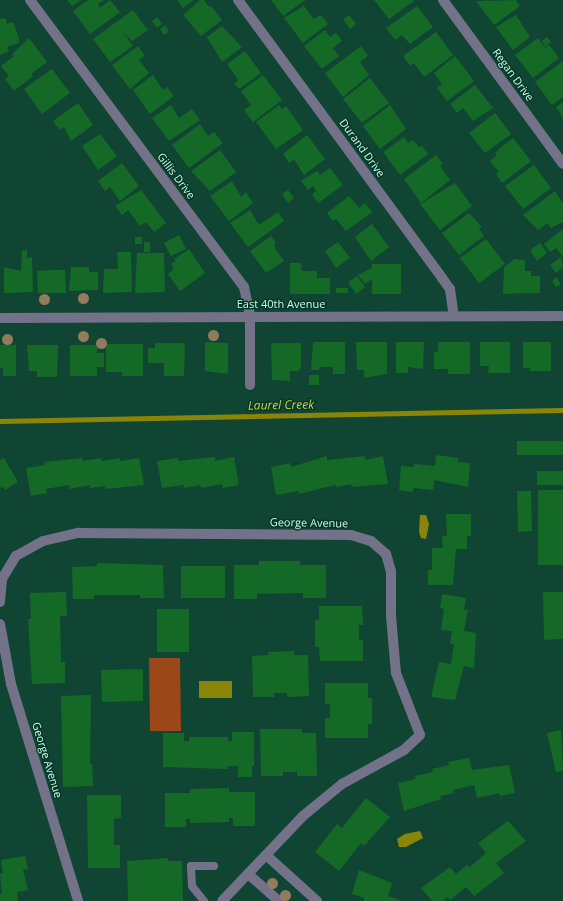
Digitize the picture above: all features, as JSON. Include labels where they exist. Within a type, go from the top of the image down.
[{"type":"street","name":"Gillis Drive","points":[[30,0],[244,287],[250,316],[250,385]]},
{"type":"street","name":"Durand Drive","points":[[238,0],[450,289],[454,316]]},
{"type":"street","name":"Regan Drive","points":[[443,0],[563,164]]},
{"type":"street","name":"East 40th Avenue","points":[[0,318],[563,316]]},
{"type":"street","name":"George Avenue","points":[[0,602],[2,579],[16,556],[43,541],[79,533],[351,535],[371,541],[386,554],[391,571],[391,616],[396,672],[420,735],[404,750],[342,784],[304,816],[222,901]]},
{"type":"street","name":"George Avenue","points":[[0,624],[11,684],[78,901]]},
{"type":"street","points":[[266,855],[317,901]]},
{"type":"street","points":[[248,874],[279,901]]},
{"type":"lane","points":[[204,901],[192,886],[191,866],[214,866]]},
{"type":"shaded area","points":[[420,515],[426,515],[429,524],[426,539],[421,538],[419,532]]},
{"type":"shaded area","points":[[149,658],[180,658],[181,731],[150,731]]},
{"type":"shaded area","points":[[199,681],[232,681],[232,698],[199,698]]},
{"type":"shaded area","points":[[420,831],[423,838],[406,847],[399,847],[397,839],[405,834]]},
{"type":"building","points":[[67,0],[81,0],[72,6]]},
{"type":"building","points":[[88,0],[104,0],[98,4],[100,8],[110,0],[120,12],[90,34],[73,11]]},
{"type":"building","points":[[177,0],[194,0],[183,8]]},
{"type":"building","points":[[200,0],[204,0],[209,7],[211,6],[222,20],[201,36],[183,15]]},
{"type":"building","points":[[271,0],[305,0],[283,16]]},
{"type":"building","points":[[374,0],[413,0],[414,1],[389,19]]},
{"type":"building","points":[[516,0],[520,6],[494,25],[476,1]]},
{"type":"building","points":[[304,6],[314,19],[321,15],[328,24],[303,43],[284,18]]},
{"type":"building","points":[[417,6],[433,27],[410,44],[402,35],[395,40],[386,28]]},
{"type":"building","points":[[133,10],[148,30],[132,41],[123,32],[133,46],[110,62],[93,39]]},
{"type":"building","points":[[349,15],[356,24],[350,29],[343,19]]},
{"type":"building","points":[[516,15],[530,37],[513,50],[496,27]]},
{"type":"building","points":[[157,17],[162,24],[157,28],[152,21]]},
{"type":"building","points":[[5,18],[7,24],[13,22],[19,38],[19,43],[7,47],[9,51],[0,55],[0,19]]},
{"type":"building","points":[[165,25],[169,31],[164,35],[160,29]]},
{"type":"building","points":[[222,26],[242,47],[222,62],[207,37]]},
{"type":"building","points":[[325,30],[330,37],[336,33],[342,41],[333,48],[339,56],[322,69],[304,46]]},
{"type":"building","points":[[436,32],[453,55],[424,77],[414,63],[410,66],[403,56]]},
{"type":"building","points":[[547,37],[551,42],[545,47],[542,41]]},
{"type":"building","points":[[29,38],[47,62],[31,74],[33,76],[14,91],[5,79],[9,76],[1,66],[14,56],[12,54]]},
{"type":"building","points":[[538,38],[545,48],[549,45],[559,58],[533,78],[515,55]]},
{"type":"building","points":[[138,46],[145,56],[139,60],[149,73],[130,89],[112,65]]},
{"type":"building","points":[[361,46],[368,56],[360,62],[369,75],[343,97],[325,73]]},
{"type":"building","points":[[245,51],[261,73],[239,89],[234,83],[238,81],[227,64]]},
{"type":"building","points":[[455,56],[474,81],[447,101],[437,88],[442,84],[434,73]]},
{"type":"building","points":[[563,61],[563,97],[552,105],[535,82]]},
{"type":"building","points":[[52,69],[70,93],[42,114],[24,89]]},
{"type":"building","points":[[153,75],[163,90],[167,87],[174,96],[150,114],[133,90]]},
{"type":"building","points":[[263,75],[282,100],[253,122],[244,110],[251,105],[241,91]]},
{"type":"building","points":[[370,78],[389,103],[362,123],[343,99]]},
{"type":"building","points":[[475,85],[493,108],[473,121],[463,108],[457,113],[450,104]]},
{"type":"building","points":[[563,102],[563,118],[556,107]]},
{"type":"building","points":[[78,103],[93,125],[71,141],[64,127],[60,130],[53,121]]},
{"type":"building","points":[[171,105],[179,118],[192,109],[200,120],[169,141],[152,118]]},
{"type":"building","points":[[279,105],[282,109],[286,106],[303,130],[276,149],[256,122]]},
{"type":"building","points":[[390,105],[406,129],[380,149],[363,126]]},
{"type":"building","points":[[495,113],[511,134],[485,153],[469,133]]},
{"type":"building","points":[[200,124],[208,136],[214,132],[223,143],[189,168],[172,145]]},
{"type":"building","points":[[100,134],[117,156],[98,170],[82,146]]},
{"type":"building","points":[[307,135],[325,159],[304,175],[294,159],[289,163],[283,154]]},
{"type":"building","points":[[404,137],[408,143],[413,140],[419,147],[422,146],[428,154],[400,175],[383,152]]},
{"type":"building","points":[[513,138],[531,161],[502,183],[496,174],[499,172],[490,161],[497,155],[495,153],[501,147]]},
{"type":"building","points":[[220,150],[236,172],[210,191],[191,171]]},
{"type":"building","points":[[436,155],[443,164],[440,166],[450,180],[421,203],[404,179]]},
{"type":"building","points":[[122,163],[139,186],[120,201],[110,187],[105,191],[98,181]]},
{"type":"building","points":[[534,165],[551,188],[523,209],[505,186]]},
{"type":"building","points":[[330,168],[343,185],[318,203],[312,194],[316,191],[313,186],[308,190],[301,181],[317,171],[320,175]]},
{"type":"building","points":[[232,181],[241,197],[246,192],[253,203],[229,221],[210,196]]},
{"type":"building","points":[[455,183],[472,206],[440,230],[420,204]]},
{"type":"building","points":[[141,190],[166,223],[154,232],[146,222],[140,226],[128,210],[122,215],[115,206]]},
{"type":"building","points":[[288,190],[294,198],[288,203],[282,194]]},
{"type":"building","points":[[555,191],[563,203],[563,222],[551,228],[547,223],[538,230],[523,215]]},
{"type":"building","points":[[349,196],[359,208],[365,203],[372,212],[346,231],[336,219],[333,221],[327,213]]},
{"type":"building","points":[[250,210],[259,225],[278,212],[284,221],[248,247],[230,223]]},
{"type":"building","points":[[469,213],[482,227],[479,229],[484,236],[459,255],[442,233]]},
{"type":"building","points":[[372,224],[389,247],[371,261],[355,237]]},
{"type":"building","points":[[563,229],[563,257],[556,248],[550,252],[544,244]]},
{"type":"building","points":[[179,235],[186,249],[171,256],[164,243]]},
{"type":"building","points":[[271,236],[276,243],[274,245],[276,250],[284,261],[266,273],[250,251]]},
{"type":"building","points":[[135,237],[142,237],[142,244],[135,244]]},
{"type":"building","points":[[486,239],[505,264],[479,283],[460,258]]},
{"type":"building","points":[[144,242],[150,242],[150,252],[144,252]]},
{"type":"building","points":[[338,242],[350,258],[336,268],[325,251]]},
{"type":"building","points":[[540,243],[547,253],[537,261],[530,250]]},
{"type":"building","points":[[189,249],[205,273],[180,291],[168,274],[174,269],[171,264],[176,261],[174,259]]},
{"type":"building","points":[[27,250],[27,258],[32,257],[33,292],[4,293],[4,267],[21,271],[22,251]]},
{"type":"building","points":[[117,252],[131,252],[132,292],[103,293],[104,269],[118,269]]},
{"type":"building","points":[[137,253],[164,253],[165,292],[135,293]]},
{"type":"building","points":[[561,257],[563,267],[556,273],[550,265]]},
{"type":"building","points":[[514,259],[525,260],[525,271],[531,271],[531,276],[540,276],[540,293],[503,294],[504,268]]},
{"type":"building","points":[[290,263],[301,263],[302,271],[317,271],[317,278],[330,278],[330,294],[290,294]]},
{"type":"building","points":[[372,264],[401,264],[401,294],[372,294],[372,279],[365,284],[358,275],[372,268]]},
{"type":"building","points":[[71,267],[89,267],[89,272],[98,272],[98,290],[69,291]]},
{"type":"building","points":[[65,270],[66,293],[38,293],[37,271]]},
{"type":"building","points":[[357,276],[365,287],[356,294],[348,282]]},
{"type":"building","points":[[556,277],[561,284],[556,287],[552,281]]},
{"type":"building","points":[[336,288],[348,288],[348,293],[336,293]]},
{"type":"building","points":[[205,342],[228,343],[228,374],[205,371]]},
{"type":"building","points":[[313,342],[345,342],[345,374],[333,374],[333,367],[319,367],[319,370],[311,370]]},
{"type":"building","points":[[356,342],[387,342],[387,374],[364,378],[364,370],[357,370]]},
{"type":"building","points":[[396,342],[424,342],[423,369],[408,367],[408,373],[396,373]]},
{"type":"building","points":[[438,342],[470,342],[470,374],[448,374],[448,369],[434,369],[434,352],[438,352]]},
{"type":"building","points":[[480,342],[510,342],[510,373],[488,373],[489,366],[480,366]]},
{"type":"building","points":[[523,342],[551,342],[551,371],[530,371],[530,368],[523,368]]},
{"type":"building","points":[[155,343],[185,343],[184,376],[164,376],[164,363],[148,363],[148,348],[155,348]]},
{"type":"building","points":[[271,343],[301,343],[301,366],[299,371],[290,371],[290,381],[272,380]]},
{"type":"building","points":[[106,344],[143,344],[143,376],[122,376],[122,372],[106,372]]},
{"type":"building","points":[[0,345],[16,345],[16,376],[3,376],[3,368],[0,368]]},
{"type":"building","points":[[27,345],[58,345],[57,377],[37,377],[37,371],[29,371]]},
{"type":"building","points":[[70,345],[98,345],[97,353],[104,353],[104,367],[97,367],[97,376],[70,376]]},
{"type":"building","points":[[309,375],[319,375],[319,385],[309,385]]},
{"type":"building","points":[[517,441],[563,441],[563,455],[517,455]]},
{"type":"building","points":[[436,455],[458,458],[458,462],[470,463],[468,487],[434,480],[433,490],[413,488],[413,492],[399,490],[401,466],[414,467],[414,464],[435,466]]},
{"type":"building","points":[[327,456],[327,460],[365,456],[365,460],[383,456],[388,484],[352,487],[351,484],[336,487],[335,485],[299,494],[299,491],[276,495],[271,467],[290,463],[291,467]]},
{"type":"building","points":[[215,457],[215,461],[234,457],[239,485],[223,488],[222,484],[201,488],[200,485],[184,488],[184,485],[162,488],[157,461],[178,458],[178,461]]},
{"type":"building","points":[[4,458],[18,482],[5,490],[3,487],[0,488],[0,460]]},
{"type":"building","points":[[82,458],[83,461],[101,458],[102,461],[120,458],[120,461],[139,458],[144,485],[105,489],[105,486],[90,488],[90,485],[69,489],[69,485],[46,489],[47,493],[31,496],[26,468],[45,465],[44,462]]},
{"type":"building","points":[[537,471],[563,471],[563,485],[537,485]]},
{"type":"building","points":[[538,490],[563,490],[563,565],[538,565]]},
{"type":"building","points":[[517,491],[531,491],[532,531],[518,532]]},
{"type":"building","points":[[446,514],[471,514],[471,536],[467,536],[467,549],[456,549],[453,585],[428,585],[428,570],[432,570],[432,548],[443,548],[442,536],[447,536]]},
{"type":"building","points":[[259,561],[300,561],[300,565],[326,565],[326,598],[303,598],[303,593],[257,594],[257,599],[234,599],[234,565],[259,565]]},
{"type":"building","points":[[97,563],[163,565],[164,598],[140,598],[140,595],[94,595],[94,599],[73,599],[72,567],[97,566]]},
{"type":"building","points":[[181,566],[225,566],[225,598],[181,598]]},
{"type":"building","points":[[66,592],[67,616],[60,616],[61,662],[65,662],[65,683],[32,684],[28,619],[31,619],[30,593]]},
{"type":"building","points":[[543,592],[563,592],[563,639],[544,640]]},
{"type":"building","points":[[442,594],[466,598],[464,610],[468,610],[464,631],[476,633],[474,668],[464,666],[455,700],[431,697],[439,662],[451,664],[454,644],[450,644],[452,631],[441,630],[444,609],[440,608]]},
{"type":"building","points":[[319,606],[362,606],[363,625],[359,625],[359,640],[363,640],[363,661],[320,661],[319,647],[315,647],[315,620],[319,620]]},
{"type":"building","points":[[157,609],[189,609],[189,652],[157,652]]},
{"type":"building","points":[[294,651],[294,655],[308,655],[309,696],[287,697],[287,693],[274,693],[274,697],[253,697],[252,656],[268,655],[268,652]]},
{"type":"building","points":[[143,669],[143,701],[102,702],[101,670]]},
{"type":"building","points":[[325,683],[368,683],[368,698],[372,698],[372,724],[368,724],[368,738],[325,738],[325,718],[330,718],[330,704],[325,704]]},
{"type":"building","points":[[91,695],[90,764],[92,764],[93,786],[63,787],[61,696]]},
{"type":"building","points":[[260,729],[302,729],[302,733],[316,733],[317,776],[297,776],[297,772],[283,772],[283,776],[261,776]]},
{"type":"building","points":[[561,730],[563,771],[556,772],[547,733]]},
{"type":"building","points":[[232,732],[254,732],[254,766],[252,766],[252,777],[238,777],[238,766],[228,766],[228,769],[163,767],[163,733],[184,733],[184,741],[189,741],[189,737],[228,737],[228,741],[232,741]]},
{"type":"building","points":[[469,758],[472,770],[509,765],[515,793],[500,796],[499,793],[477,798],[474,785],[453,790],[454,793],[440,796],[441,799],[404,811],[398,783],[416,779],[415,776],[433,772],[432,769],[449,765],[448,762]]},
{"type":"building","points":[[229,788],[229,792],[255,792],[255,826],[233,826],[233,818],[229,818],[229,822],[190,823],[190,819],[186,819],[186,827],[165,827],[165,793],[190,793],[190,789]]},
{"type":"building","points":[[87,795],[121,795],[121,818],[114,819],[114,845],[120,845],[120,868],[88,868]]},
{"type":"building","points":[[366,798],[390,817],[364,846],[361,843],[339,871],[315,852],[337,824],[342,828]]},
{"type":"building","points":[[508,821],[526,841],[496,863],[504,873],[474,896],[466,887],[450,900],[448,897],[443,901],[432,901],[421,888],[450,867],[456,874],[467,865],[470,867],[486,853],[478,843]]},
{"type":"building","points":[[25,856],[28,869],[23,870],[28,890],[17,892],[18,901],[0,901],[0,894],[2,893],[0,874],[3,873],[1,860]]},
{"type":"building","points":[[168,858],[168,861],[182,861],[183,901],[128,901],[127,861]]},
{"type":"building","points":[[359,870],[392,883],[388,896],[403,901],[364,901],[364,898],[352,894]]},
{"type":"waterway","name":"Laurel Creek","points":[[0,421],[563,410]]}]
